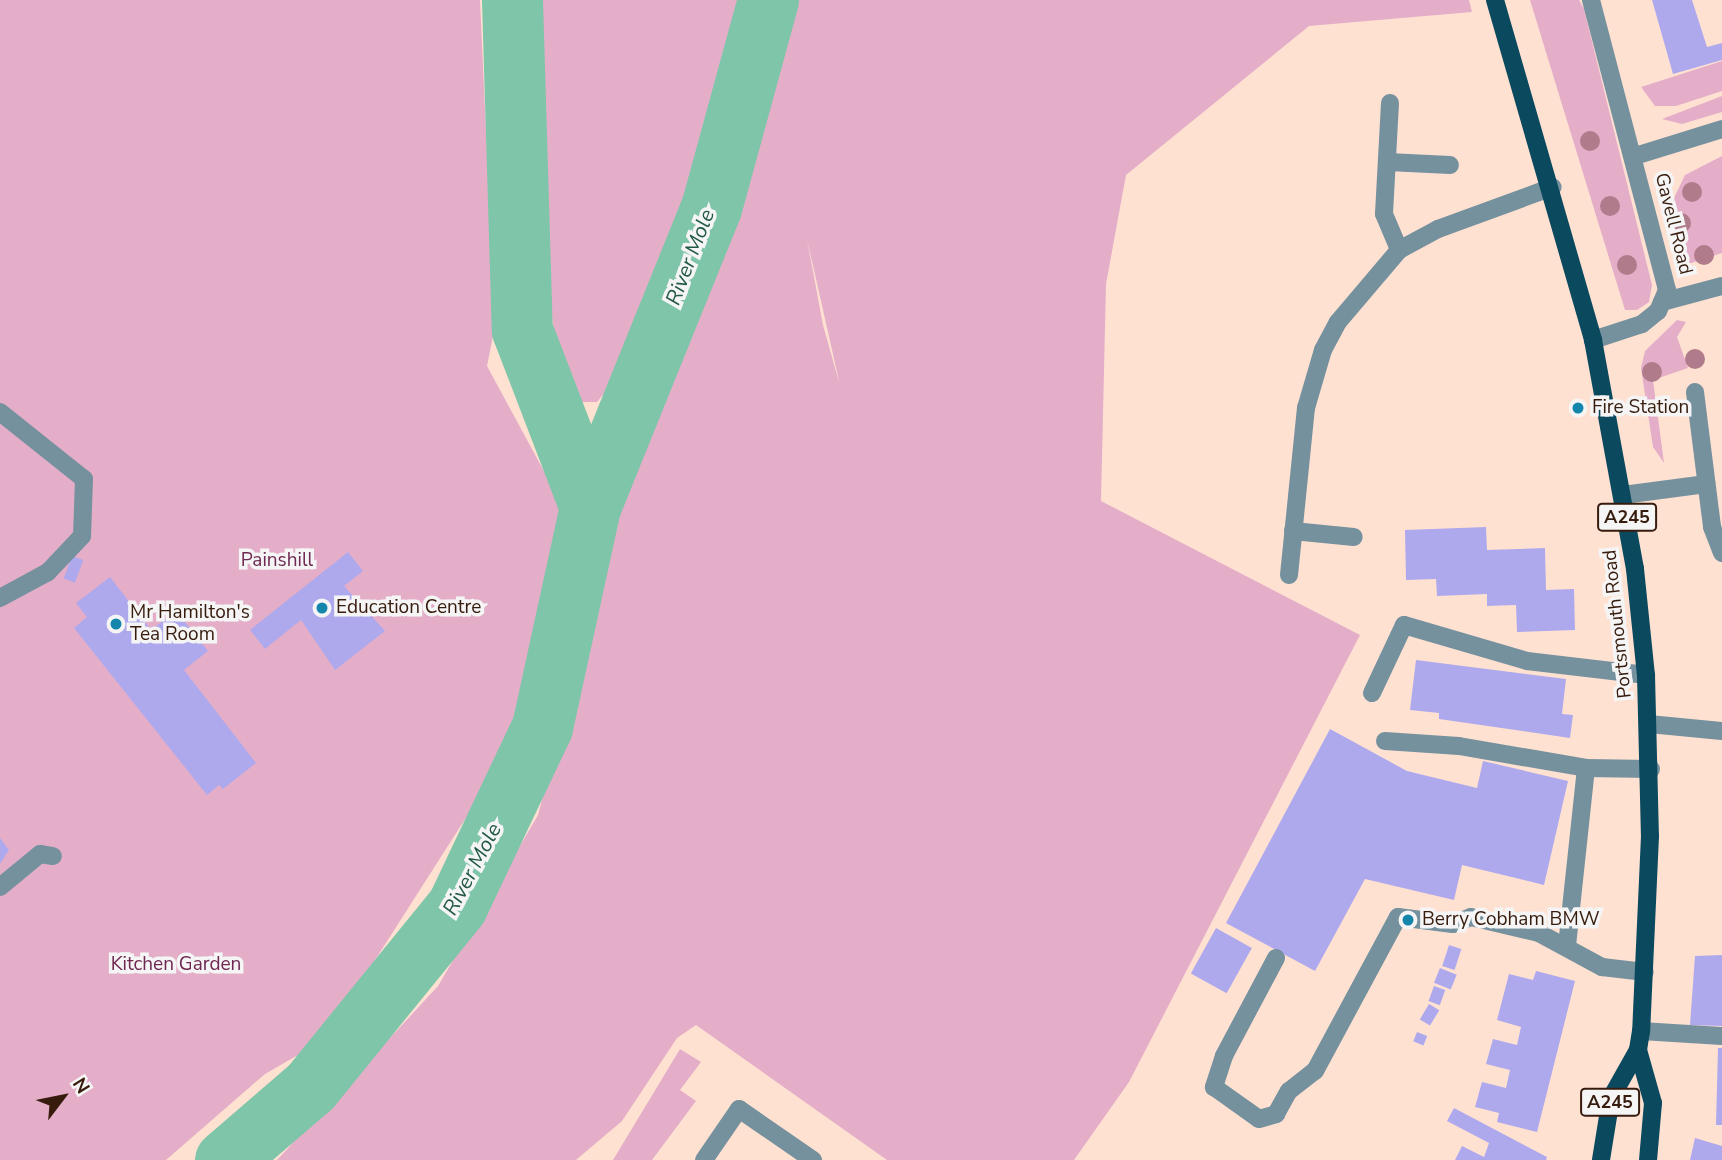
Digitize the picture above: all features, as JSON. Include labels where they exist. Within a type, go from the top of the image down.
[{"type":"main road","name":"Portsmouth Road","points":[[1495,0],[1553,187],[1593,340],[1623,495],[1646,675],[1651,769],[1641,1031],[1638,1050],[1611,1098],[1601,1160]]},
{"type":"main road","name":"Portsmouth Road","points":[[1638,1050],[1653,1103],[1648,1160]]},
{"type":"street","name":"Gavell Road","points":[[1591,0],[1635,156],[1667,290],[1662,302],[1642,324],[1593,340]]},
{"type":"street","points":[[1391,103],[1384,214],[1399,250]]},
{"type":"street","name":"Gavell Road","points":[[1635,156],[1722,129]]},
{"type":"street","points":[[1388,162],[1450,165]]},
{"type":"street","points":[[1289,575],[1306,408],[1323,350],[1356,296],[1399,250],[1438,229],[1553,187]]},
{"type":"street","points":[[1662,302],[1722,286]]},
{"type":"street","points":[[1695,392],[1712,527],[1722,553]]},
{"type":"street","points":[[0,412],[84,479],[82,536],[48,572],[0,598]]},
{"type":"street","points":[[1623,495],[1706,484]]},
{"type":"street","points":[[1293,531],[1354,537]]},
{"type":"street","points":[[1372,694],[1404,625],[1527,661],[1646,675]]},
{"type":"street","points":[[1649,724],[1722,731]]},
{"type":"street","points":[[1385,741],[1459,746],[1586,768],[1651,769]]},
{"type":"street","points":[[1567,946],[1586,768]]},
{"type":"street","points":[[0,887],[40,855],[53,856]]},
{"type":"street","points":[[1276,958],[1224,1056],[1214,1087],[1259,1119],[1276,1114],[1290,1091],[1315,1071],[1398,917],[1453,923],[1471,917],[1539,933],[1602,967],[1645,972]]},
{"type":"street","points":[[1641,1031],[1722,1036]]},
{"type":"street","points":[[704,1160],[739,1109],[813,1160]]},
{"type":"green space","name":"Painshill","points":[[0,0],[480,0],[495,326],[487,366],[571,521],[522,730],[324,1040],[265,1074],[166,1160],[0,1160]]},
{"type":"green space","points":[[532,0],[749,0],[725,108],[670,258],[613,383],[597,402],[577,402],[554,330],[536,206]]},
{"type":"green space","points":[[792,0],[1469,0],[1472,12],[1309,26],[1126,175],[1106,284],[1101,501],[1360,635],[1129,1082],[1074,1160],[887,1160],[696,1025],[677,1038],[622,1121],[576,1160],[277,1160],[438,986],[538,815],[609,541]],"holes":[[[807,239],[839,382],[823,325]]]},
{"type":"green space","points":[[1530,0],[1579,0],[1584,9],[1652,285],[1649,302],[1637,310],[1625,310]]},
{"type":"green space","points":[[1722,61],[1722,91],[1676,106],[1655,106],[1641,87]]},
{"type":"green space","points":[[1722,96],[1722,112],[1682,124],[1662,119]]},
{"type":"green space","points":[[1722,156],[1722,253],[1685,265],[1673,227],[1673,200],[1685,175]]},
{"type":"green space","points":[[1677,320],[1686,322],[1677,337],[1688,368],[1653,380],[1664,463],[1653,447],[1641,368],[1645,351]]},
{"type":"green space","points":[[680,1049],[701,1062],[680,1090],[696,1101],[652,1160],[613,1160]]},
{"type":"building","points":[[1652,0],[1692,0],[1707,47],[1722,43],[1722,60],[1673,74]]},
{"type":"building","points":[[1486,527],[1487,550],[1545,548],[1546,590],[1574,589],[1575,630],[1517,632],[1516,605],[1487,606],[1487,594],[1437,596],[1436,579],[1406,580],[1405,530]]},
{"type":"building","name":"Education Centre","points":[[348,552],[363,571],[344,586],[385,631],[335,670],[301,620],[265,649],[250,630]]},
{"type":"building","points":[[72,556],[83,560],[75,583],[64,579]]},
{"type":"building","points":[[110,577],[151,630],[176,611],[208,651],[184,670],[256,763],[223,789],[219,785],[207,795],[74,628],[87,617],[76,603]]},
{"type":"building","points":[[1416,660],[1566,679],[1562,714],[1573,715],[1570,738],[1439,719],[1439,713],[1410,710]]},
{"type":"building","points":[[1330,729],[1407,771],[1477,788],[1483,761],[1568,781],[1544,885],[1462,865],[1454,900],[1365,879],[1315,971],[1226,923]]},
{"type":"building","points":[[0,838],[9,850],[0,864]]},
{"type":"building","points":[[1216,928],[1252,948],[1227,993],[1191,973]]},
{"type":"building","points":[[1449,945],[1461,949],[1455,970],[1442,966]]},
{"type":"building","points":[[1722,955],[1722,1026],[1690,1025],[1695,956]]},
{"type":"building","points":[[1440,968],[1457,975],[1451,990],[1434,983]]},
{"type":"building","points":[[1536,971],[1575,981],[1537,1132],[1497,1122],[1499,1113],[1475,1107],[1482,1082],[1506,1088],[1510,1070],[1486,1064],[1493,1039],[1517,1045],[1521,1027],[1497,1020],[1509,974],[1533,980]]},
{"type":"building","points":[[1434,986],[1445,990],[1440,1005],[1429,1001]]},
{"type":"building","points":[[1429,1004],[1439,1010],[1430,1026],[1420,1019]]},
{"type":"building","points":[[1417,1032],[1427,1036],[1423,1045],[1413,1041]]},
{"type":"building","points":[[1718,1048],[1722,1048],[1722,1125],[1716,1125]]},
{"type":"building","points":[[1454,1108],[1547,1157],[1546,1160],[1455,1160],[1462,1146],[1484,1157],[1489,1143],[1447,1121]]},
{"type":"building","points":[[1695,1138],[1722,1146],[1722,1160],[1690,1160]]},
{"type":"waterway","name":"River Mole","points":[[512,0],[522,330],[590,507]]},
{"type":"waterway","name":"River Mole","points":[[225,1160],[310,1087],[457,906],[542,727],[590,507],[711,208],[768,0]]},
{"type":"place","name":"Fire Station","points":[[1578,408]]},
{"type":"place","name":"Education Centre","points":[[322,608]]},
{"type":"place","name":"Mr Hamilton's Tea Room","points":[[116,624]]},
{"type":"place","name":"Berry Cobham BMW","points":[[1408,920]]},
{"type":"park label","name":"Kitchen Garden","points":[[176,965]]}]
